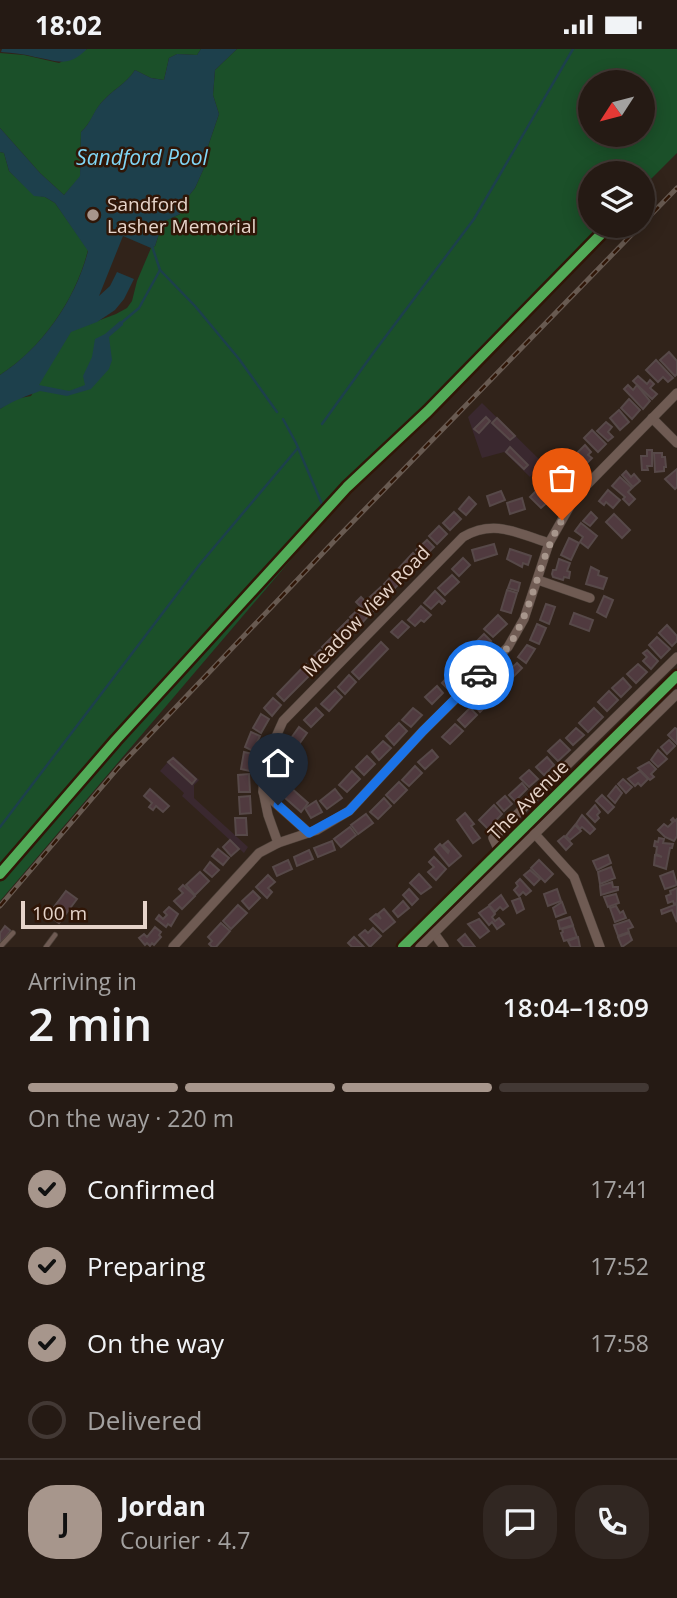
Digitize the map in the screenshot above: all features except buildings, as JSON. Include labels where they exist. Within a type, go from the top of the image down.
[{"type":"street","points":[[173,947],[253,858],[278,843],[327,825],[349,811],[423,731],[508,647],[524,619],[548,543],[575,496],[677,393]]},
{"type":"street","points":[[652,418],[677,443]]},
{"type":"street","name":"Meadow View Road","points":[[278,843],[263,791],[265,761],[283,721],[463,537],[483,528],[496,527],[548,543]]},
{"type":"street","points":[[538,580],[590,598]]},
{"type":"street","name":"The Avenue","points":[[500,853],[493,838],[677,657]]},
{"type":"street","name":"The Avenue","points":[[421,947],[431,929],[500,853],[531,830],[677,676]]},
{"type":"street","name":"The Avenue","points":[[403,947],[431,929],[531,830],[677,694]]},
{"type":"street","points":[[263,791],[309,833]]},
{"type":"street","points":[[531,830],[574,877],[600,947]]},
{"type":"street","points":[[431,929],[444,947]]},
{"type":"lane","points":[[1,947],[13,933]]},
{"type":"lane","points":[[46,947],[55,935]]},
{"type":"shaded area","points":[[482,403],[543,463],[530,477],[504,452],[482,458],[468,417]]},
{"type":"shaded area","points":[[173,756],[199,780],[194,785],[194,798],[248,847],[244,853],[182,796],[184,793],[160,771]]},
{"type":"green space","points":[[87,49],[201,49],[197,55],[177,54],[169,58],[164,80],[151,78],[135,70],[105,98],[81,132],[80,177],[64,195],[40,173],[0,128],[0,53],[59,63]]},
{"type":"green space","points":[[237,49],[677,49],[677,153],[655,175],[655,161],[578,161],[578,238],[594,238],[369,468],[0,901],[0,409],[15,399],[31,396],[71,331],[116,314],[127,308],[132,301],[137,281],[151,248],[155,246],[163,222],[180,214],[180,207],[195,188],[204,168],[205,155],[219,114],[213,95],[215,70]]},
{"type":"green space","points":[[0,152],[4,153],[9,171],[34,195],[55,203],[88,250],[75,286],[55,321],[30,351],[0,375]]},
{"type":"water","points":[[2,49],[87,49],[74,59],[62,62],[1,52]]},
{"type":"water","name":"Sandford Pool","points":[[201,49],[237,49],[215,70],[213,95],[219,114],[205,155],[204,168],[195,188],[180,207],[180,214],[163,222],[155,246],[151,248],[123,236],[99,296],[110,286],[117,272],[134,279],[124,299],[115,310],[97,322],[71,332],[39,385],[69,391],[85,385],[83,376],[92,357],[95,339],[120,321],[123,325],[109,337],[112,360],[109,369],[91,389],[67,396],[40,391],[0,409],[0,375],[30,351],[55,321],[75,287],[88,251],[55,203],[45,197],[34,196],[9,171],[4,153],[0,152],[0,128],[40,173],[64,195],[80,176],[81,132],[105,98],[135,70],[151,78],[164,80],[169,58],[177,54],[197,55]]},
{"type":"waterway","points":[[322,424],[474,219],[573,49]]},
{"type":"waterway","points":[[152,246],[160,270],[195,306],[239,359],[277,412]]},
{"type":"waterway","points":[[121,323],[139,308],[160,270]]},
{"type":"waterway","points":[[283,419],[329,515]]},
{"type":"waterway","points":[[0,827],[200,564],[297,449]]},
{"type":"railway","points":[[655,211],[677,188]]},
{"type":"railway","points":[[0,906],[118,768],[628,238]]},
{"type":"cycle path","points":[[0,874],[116,740],[347,487],[428,411],[597,238]]},
{"type":"cycle path","points":[[403,947],[677,676]]},
{"type":"way so far","points":[[479,675],[508,647],[524,619],[548,543],[562,520]]},
{"type":"place","name":"Sandford Lasher Memorial","points":[[93,215]]},
{"type":"route","points":[[278,805],[309,833],[336,820],[349,811],[479,675]]}]
